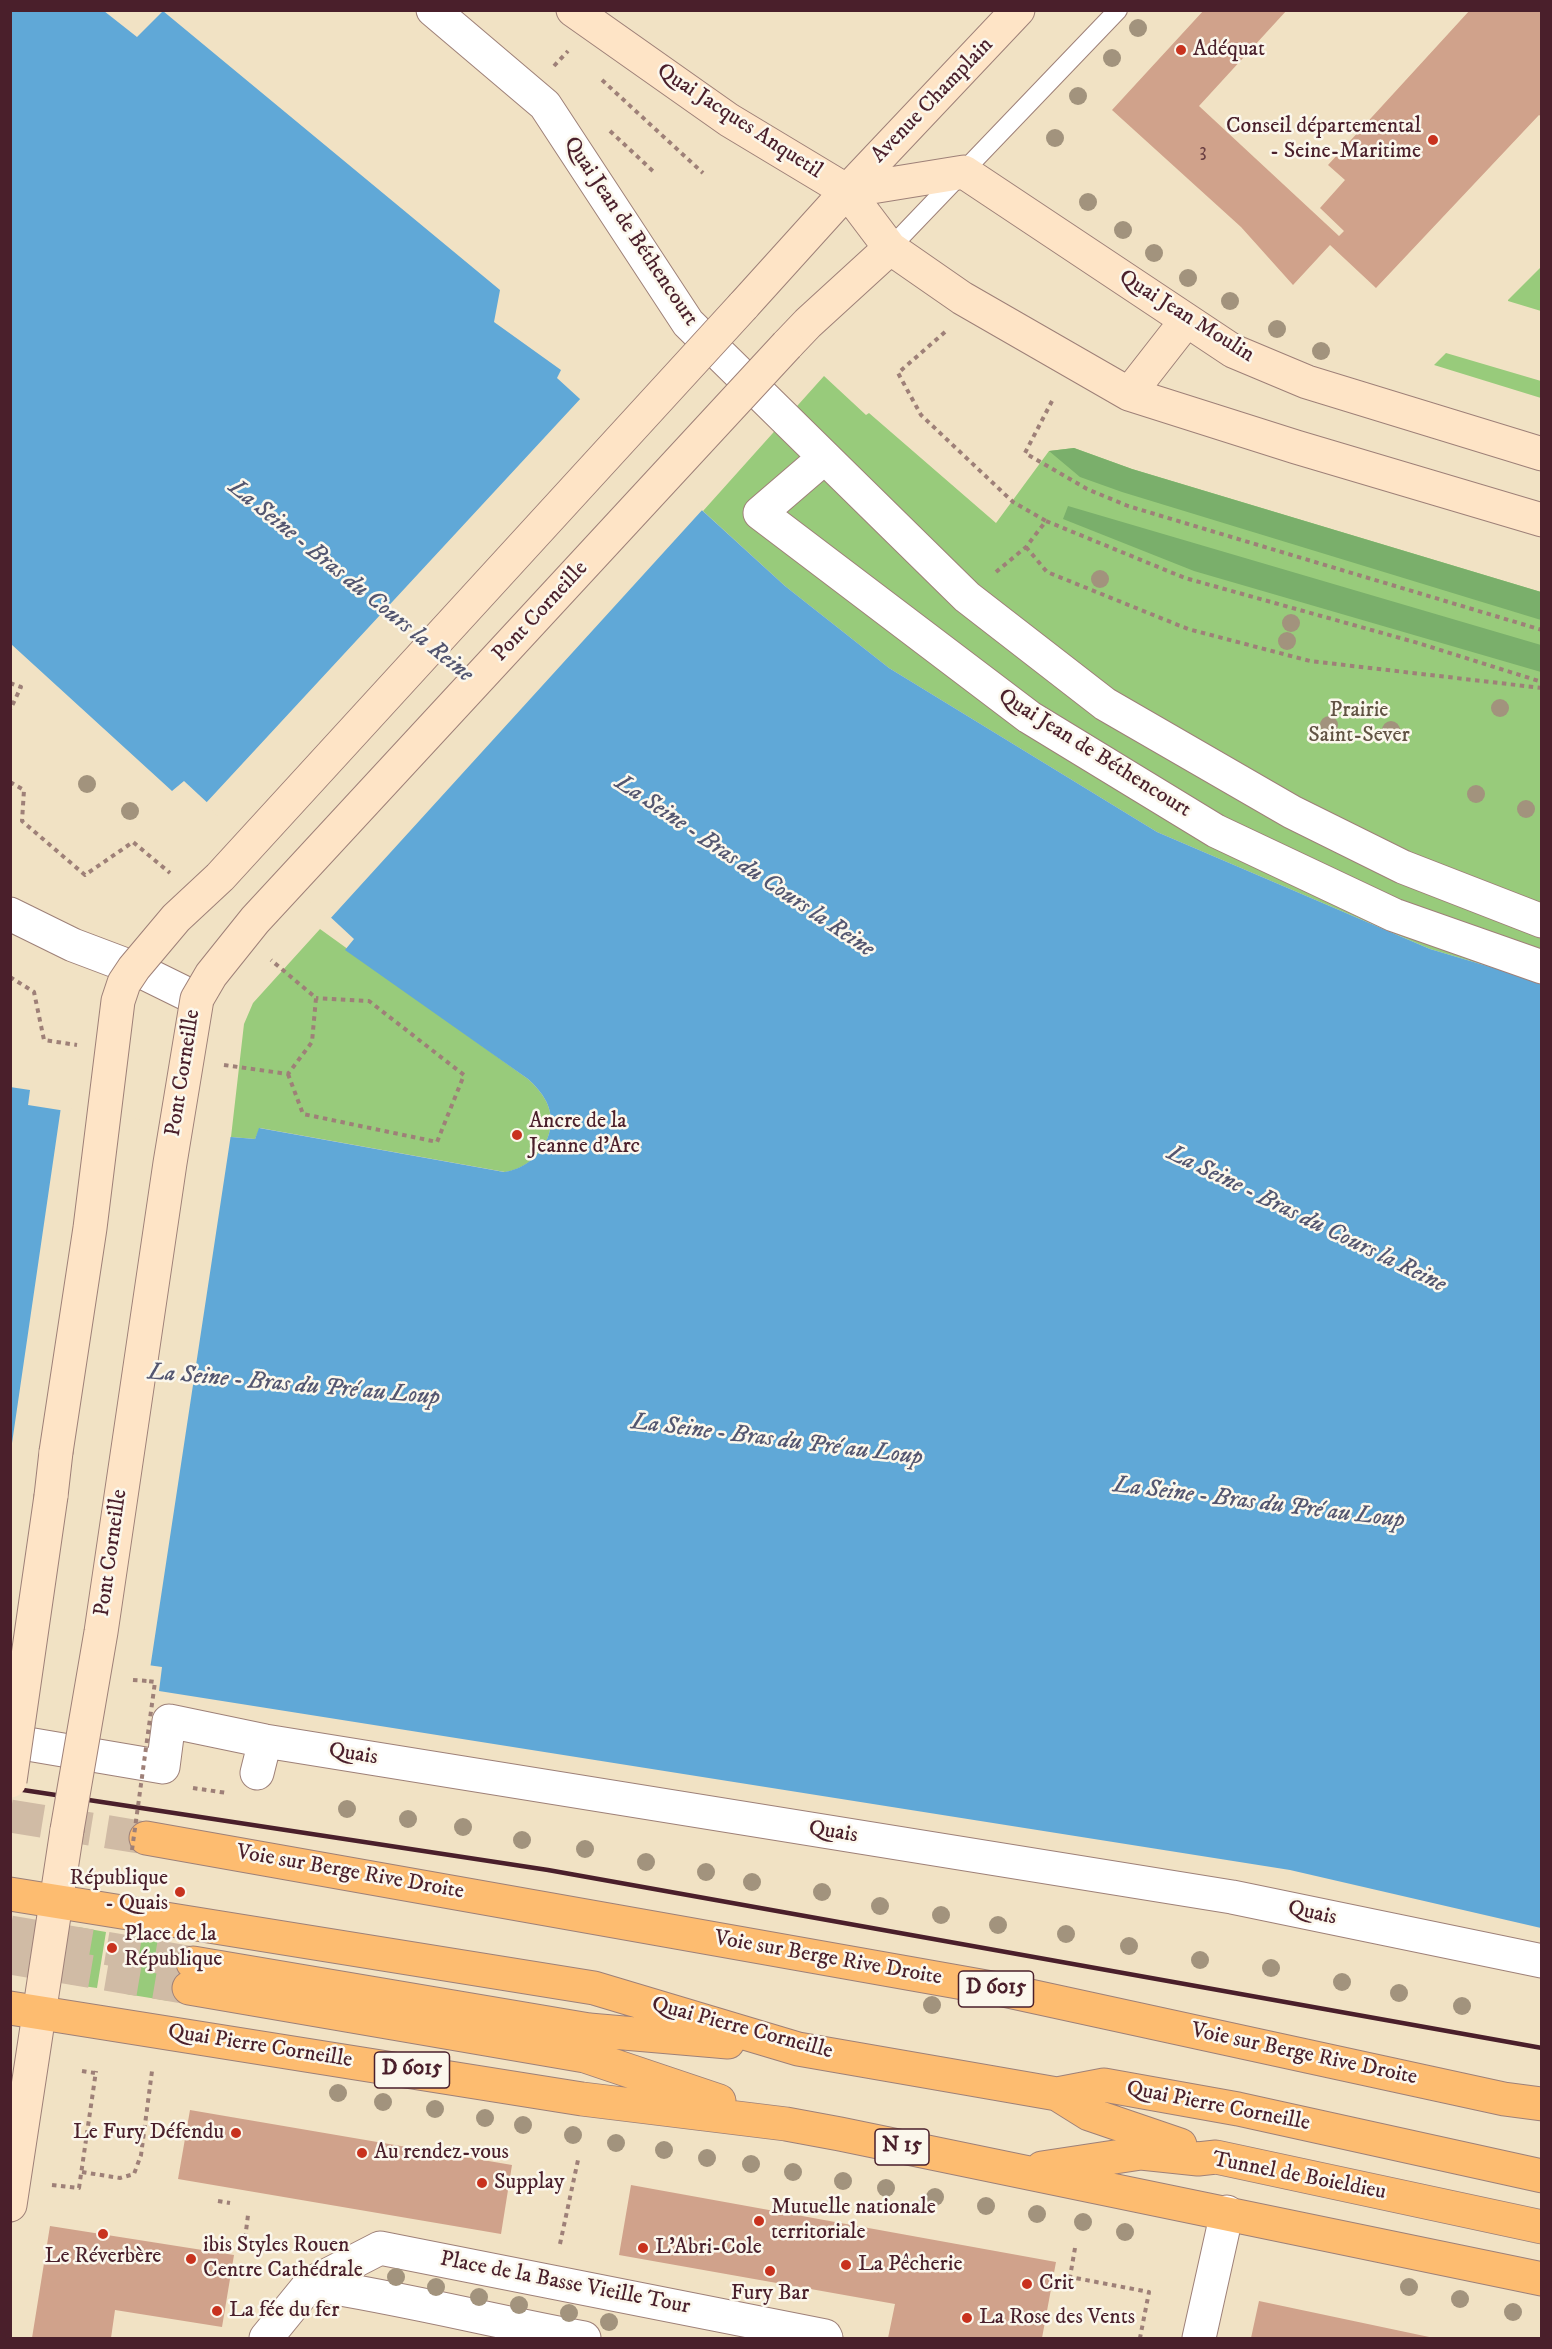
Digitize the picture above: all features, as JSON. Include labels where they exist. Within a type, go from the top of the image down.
[{"type":"main road","name":"Quai Jacques Anquetil","points":[[573,10],[729,120],[847,191],[890,248]]},
{"type":"main road","name":"Avenue Champlain","points":[[134,969],[176,918],[220,877],[847,191],[1018,10]]},
{"type":"main road","points":[[847,191],[964,172]]},
{"type":"main road","name":"Quai Jean Moulin","points":[[964,172],[1233,351],[1290,376],[1542,454]]},
{"type":"main road","points":[[890,248],[962,298],[1129,394],[1296,447],[1542,520]]},
{"type":"main road","name":"Pont Corneille","points":[[10,2205],[25,2010],[57,1889],[101,1632],[170,1163],[197,999],[211,975],[255,920],[787,345],[890,248]]},
{"type":"main road","points":[[1129,394],[1186,321]]},
{"type":"main road","points":[[10,1780],[90,1228],[118,1001],[124,983],[134,969]]},
{"type":"main road","name":"Voie sur Berge Rive Droite","points":[[139,1844],[1003,1990],[1504,2099],[1542,2104]]},
{"type":"main road","name":"Quai Pierre Corneille","points":[[10,1894],[57,1889],[594,1988],[798,2049],[1057,2094],[1104,2085],[1238,2109],[1542,2176]]},
{"type":"main road","name":"D 6015","points":[[786,2124],[585,2056],[191,1976],[589,2030],[798,2049]]},
{"type":"main road","name":"Quai Pierre Corneille","points":[[25,2010],[582,2099],[786,2124],[1227,2212],[1542,2279]]},
{"type":"main road","name":"D 6015","points":[[1057,2094],[1089,2114],[1216,2157]]},
{"type":"main road","name":"Tunnel de Boieldieu","points":[[1018,2172],[1141,2153],[1198,2159],[1216,2157],[1542,2227]]},
{"type":"street","name":"Quai Jean de Béthencourt","points":[[433,10],[545,105],[688,323],[967,597],[1105,704],[1292,812],[1403,867],[1542,921]]},
{"type":"street","name":"Quai Jean de Béthencourt","points":[[824,458],[760,513],[1029,717],[1216,831],[1394,915],[1542,967]]},
{"type":"street","points":[[10,914],[73,945],[134,969],[197,999]]},
{"type":"street","name":"Quais","points":[[10,1741],[163,1767],[169,1721],[265,1741],[1232,1897],[1542,1961]]},
{"type":"street","points":[[257,1773],[265,1741]]},
{"type":"street","points":[[1199,2338],[1227,2212]]},
{"type":"street","name":"Place de la Basse Vieille Tour","points":[[266,2338],[310,2284],[380,2248],[575,2285],[826,2338]]},
{"type":"street","points":[[310,2284],[376,2295],[584,2338]]},
{"type":"lane","points":[[890,248],[1118,10]]},
{"type":"path","points":[[554,66],[569,50],[578,57]]},
{"type":"path","points":[[594,73],[703,173]]},
{"type":"path","points":[[949,328],[898,373],[921,415],[1013,502],[1046,521],[1185,578],[1418,644],[1542,682]]},
{"type":"path","points":[[1052,401],[1025,453],[1087,489],[1128,506],[1542,630]]},
{"type":"path","points":[[967,597],[1026,547],[1046,521]]},
{"type":"path","points":[[1026,547],[1047,572],[1188,629],[1310,661],[1542,688]]},
{"type":"path","points":[[10,683],[21,687],[10,710]]},
{"type":"path","points":[[10,782],[24,790]]},
{"type":"path","points":[[288,1074],[303,1114],[436,1142],[464,1075],[369,1001],[316,998]]},
{"type":"path","points":[[133,1680],[155,1682],[139,1844]]},
{"type":"path","points":[[49,2184],[79,2188],[96,2072],[82,2071]]},
{"type":"path","points":[[81,2172],[120,2178],[134,2174],[141,2155],[152,2071]]},
{"type":"path","points":[[560,2244],[578,2160]]},
{"type":"path","points":[[218,2201],[230,2203]]},
{"type":"path","points":[[244,2247],[248,2215]]},
{"type":"path","points":[[1075,2248],[1070,2277],[1149,2292],[1140,2338]]},
{"type":"green space","points":[[1541,267],[1541,311],[1508,301],[1508,300]]},
{"type":"green space","points":[[1446,353],[1541,381],[1541,398],[1434,365]]},
{"type":"green space","name":"Prairie Saint-Sever","points":[[824,376],[866,415],[869,413],[996,523],[1049,451],[1074,448],[1132,469],[1541,592],[1541,982],[1430,949],[1157,832],[889,668],[785,586],[703,511]]},
{"type":"green space","points":[[1074,448],[1132,469],[1541,592],[1541,620],[1122,492],[1080,477],[1049,451]]},
{"type":"green space","points":[[1068,506],[1541,645],[1541,672],[1194,571],[1063,519]]},
{"type":"green space","points":[[320,929],[533,1084],[546,1101],[551,1125],[543,1147],[536,1156],[527,1164],[505,1172],[260,1128],[255,1139],[231,1137],[244,1024],[253,1003]]},
{"type":"green space","points":[[78,1927],[106,1932],[97,1988],[69,1984],[65,1979],[72,1930]]},
{"type":"green space","points":[[137,1938],[179,1946],[169,2001],[126,1994]]},
{"type":"water","points":[[11,11],[104,11],[137,37],[163,11],[500,290],[494,322],[561,370],[557,378],[785,586],[889,668],[1157,832],[1430,949],[1541,982],[1541,1928],[1290,1870],[159,1691],[162,1667],[11,1646],[10,1087],[30,1090],[28,1105],[231,1137],[255,1139],[259,1128],[504,1172],[526,1164],[536,1156],[543,1147],[551,1125],[546,1101],[528,1079],[345,950],[354,939],[184,781],[172,791],[11,644]]},
{"type":"pier","points":[[582,397],[704,508],[329,920],[205,804]]},
{"type":"pier","points":[[61,1107],[231,1134],[150,1669],[10,1649],[11,1450]]},
{"type":"building","points":[[1204,10],[1287,10],[1199,106],[1339,236],[1344,231],[1320,208],[1345,180],[1328,165],[1470,10],[1542,10],[1542,117],[1539,115],[1376,288],[1330,245],[1293,285],[1241,227],[1112,110]]},
{"type":"building","points":[[190,2110],[512,2165],[501,2234],[178,2179]]},
{"type":"building","points":[[631,2185],[1056,2262],[1042,2338],[888,2338],[895,2304],[619,2255]]},
{"type":"building","points":[[50,2226],[234,2255],[222,2327],[115,2310],[111,2338],[32,2338]]},
{"type":"building","points":[[1259,2301],[1434,2338],[1251,2338]]},
{"type":"tunnel","points":[[10,1816],[146,1838]]},
{"type":"tunnel","points":[[10,1932],[193,1963]]},
{"type":"tunnel","points":[[10,1958],[189,1988]]},
{"type":"railway","points":[[10,1788],[548,1870],[1542,2048]]},
{"type":"place","name":"Adéquat","points":[[1181,50]]},
{"type":"place","name":"Conseil départemental - Seine-Maritime","points":[[1433,140]]},
{"type":"place","name":"Ancre de la Jeanne d'Arc","points":[[517,1135]]},
{"type":"place","name":"République - Quais","points":[[180,1892]]},
{"type":"place","name":"Place de la République","points":[[112,1948]]},
{"type":"place","name":"Le Fury Défendu","points":[[236,2133]]},
{"type":"place","name":"Au rendez-vous","points":[[362,2153]]},
{"type":"place","name":"Supplay","points":[[482,2183]]},
{"type":"place","name":"Mutuelle nationale territoriale","points":[[759,2221]]},
{"type":"place","name":"Le Réverbère","points":[[103,2234]]},
{"type":"place","name":"L'Abri-Cole","points":[[643,2248]]},
{"type":"place","name":"ibis Styles Rouen Centre Cathédrale","points":[[191,2259]]},
{"type":"place","name":"La Pêcherie","points":[[846,2265]]},
{"type":"place","name":"Fury Bar","points":[[770,2271]]},
{"type":"place","name":"Crit","points":[[1027,2284]]},
{"type":"place","name":"La fée du fer","points":[[217,2311]]},
{"type":"place","name":"La Rose des Vents","points":[[967,2318]]},
{"type":"water label","name":"La Seine - Bras du Cours la Reine","points":[[350,582]]},
{"type":"water label","name":"La Seine - Bras du Cours la Reine","points":[[744,867]]},
{"type":"water label","name":"La Seine - Bras du Cours la Reine","points":[[1306,1220]]},
{"type":"water label","name":"La Seine - Bras du Pré au Loup","points":[[294,1386]]},
{"type":"water label","name":"La Seine - Bras du Pré au Loup","points":[[777,1441]]},
{"type":"water label","name":"La Seine - Bras du Pré au Loup","points":[[1259,1504]]}]
